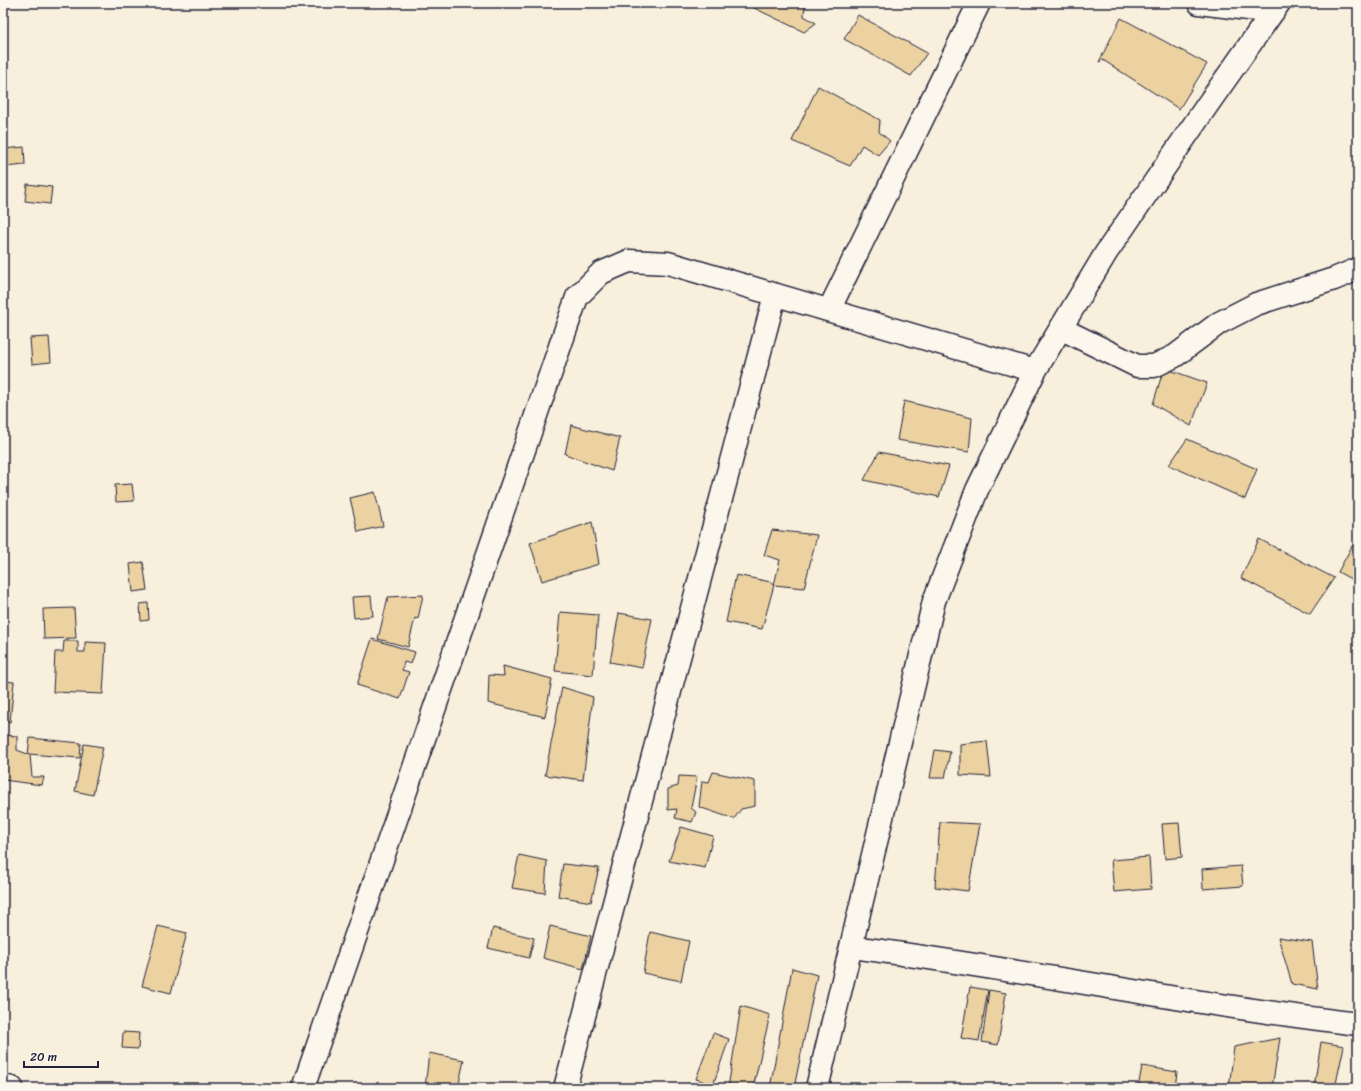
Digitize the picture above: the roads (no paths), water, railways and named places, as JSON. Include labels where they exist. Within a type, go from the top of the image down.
[{"type":"street","points":[[829,310],[979,3]]},
{"type":"street","points":[[1199,3],[1276,8]]},
{"type":"street","points":[[817,1088],[934,601],[977,490],[1035,371],[1062,329],[1106,253],[1276,8]]},
{"type":"street","points":[[303,1088],[577,297],[600,273],[629,261],[668,263],[1035,371]]},
{"type":"street","points":[[1062,329],[1137,366],[1154,366],[1175,356],[1219,323],[1256,304],[1334,280],[1358,269]]},
{"type":"street","points":[[564,1088],[775,294]]},
{"type":"street","points":[[852,947],[977,965],[1179,999],[1358,1024]]},
{"type":"street","points":[[3,1086],[12,1088]]}]
